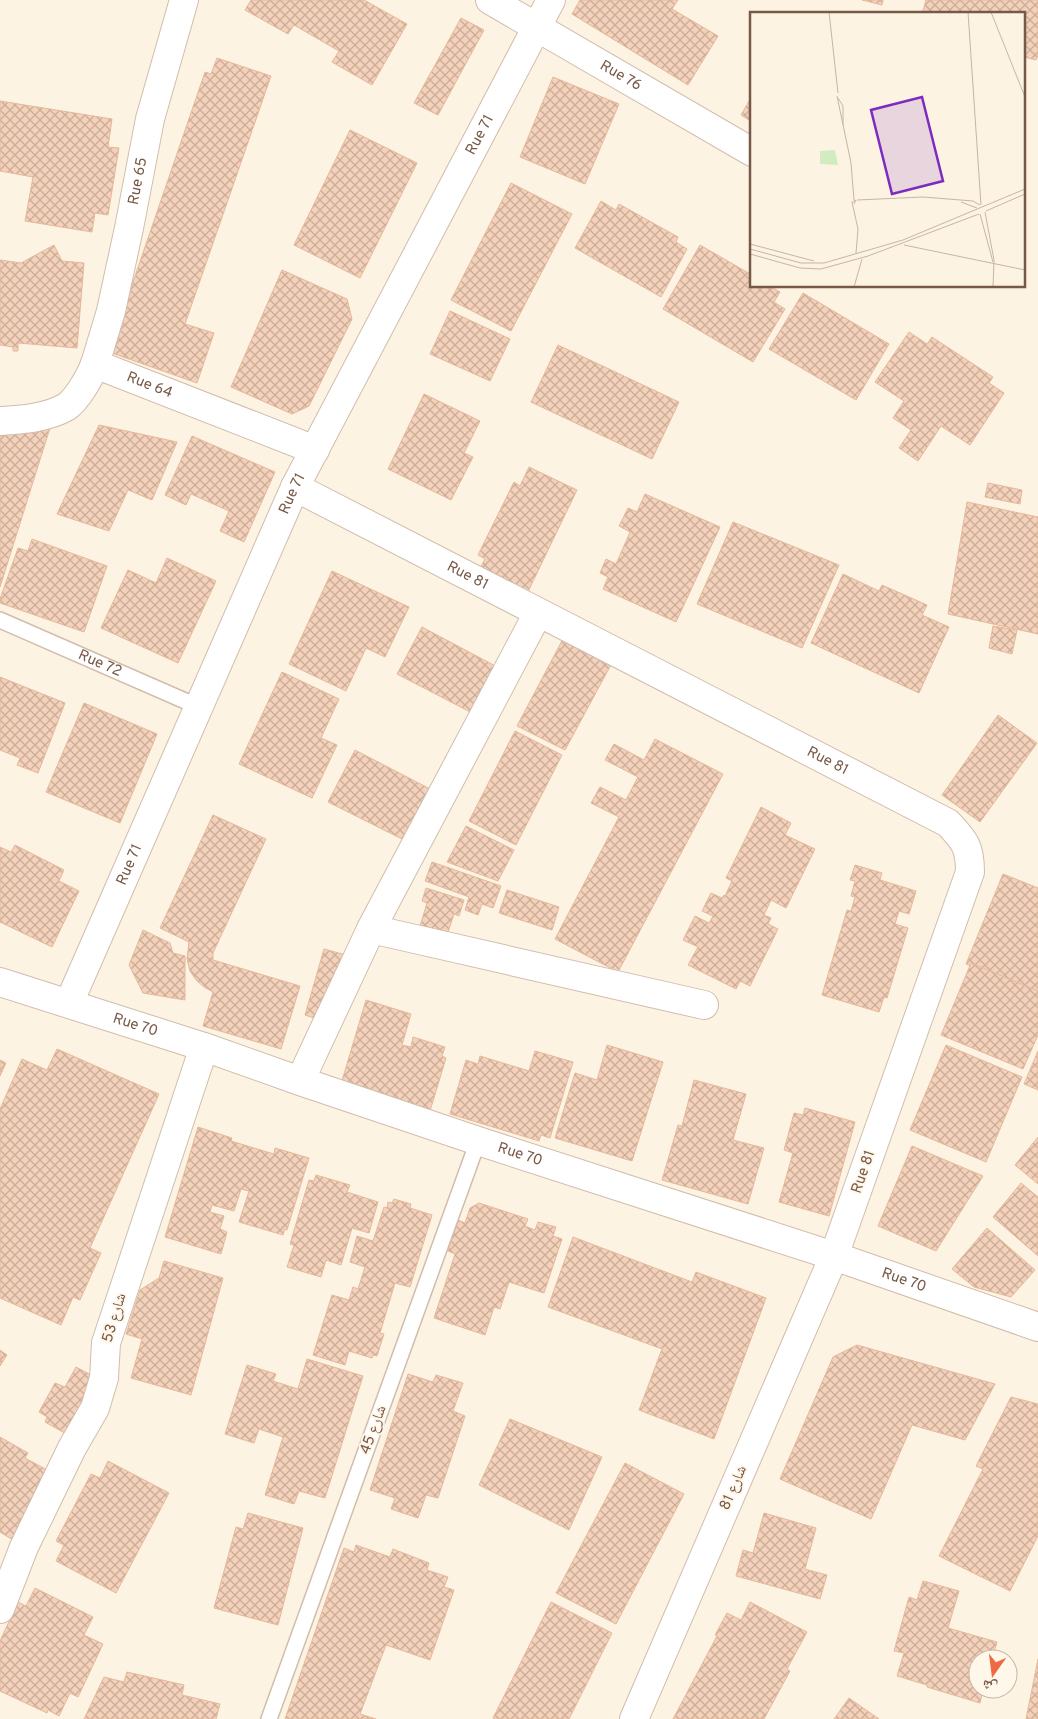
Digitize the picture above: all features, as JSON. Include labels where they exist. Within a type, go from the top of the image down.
[{"type":"street","name":"Rue 65","points":[[95,364],[113,302],[150,120],[184,0]]},
{"type":"street","name":"Rue 76","points":[[490,0],[750,151]]},
{"type":"street","name":"Rue 71","points":[[70,1003],[295,487],[552,0]]},
{"type":"street","points":[[0,421],[46,415],[67,406],[88,381],[95,364]]},
{"type":"street","name":"Rue 64","points":[[95,364],[315,450]]},
{"type":"street","name":"Rue 81","points":[[295,487],[948,823],[962,837],[970,855],[970,872],[834,1256]]},
{"type":"street","points":[[300,1082],[372,929],[538,613]]},
{"type":"street","points":[[372,929],[704,1005]]},
{"type":"street","name":"Rue 70","points":[[0,982],[204,1047],[300,1082],[834,1256],[1038,1327]]},
{"type":"street","name":"شارع 53","points":[[0,1609],[24,1546],[72,1448],[95,1408],[104,1378],[106,1343],[204,1047]]},
{"type":"street","name":"شارع 81","points":[[634,1719],[834,1256]]},
{"type":"lane","name":"Rue 72","points":[[0,620],[199,707]]},
{"type":"lane","name":"شارع 45","points":[[269,1719],[478,1141]]},
{"type":"building","points":[[251,0],[364,0],[407,24],[372,85],[332,62],[339,51],[294,25],[288,34],[245,10]]},
{"type":"building","points":[[580,0],[678,0],[672,9],[718,36],[688,85],[572,14]]},
{"type":"building","points":[[862,0],[883,0],[882,5]]},
{"type":"building","points":[[926,0],[1038,0],[1038,55],[1036,60],[1026,58],[1026,12],[923,12]]},
{"type":"building","points":[[461,18],[484,30],[438,115],[414,103]]},
{"type":"building","points":[[217,58],[271,76],[185,324],[214,333],[197,383],[109,352],[205,72],[211,74]]},
{"type":"building","points":[[553,77],[619,104],[585,184],[520,157]]},
{"type":"building","points":[[750,99],[750,121],[741,115]]},
{"type":"building","points":[[0,101],[112,119],[108,147],[119,148],[108,215],[95,213],[92,232],[25,221],[33,177],[0,171]]},
{"type":"building","points":[[350,130],[417,163],[360,278],[294,245]]},
{"type":"building","points":[[511,183],[572,214],[511,331],[451,300]]},
{"type":"building","points":[[601,201],[616,210],[619,204],[678,237],[676,242],[687,249],[661,297],[575,248]]},
{"type":"building","points":[[54,245],[62,261],[84,263],[77,348],[18,343],[18,351],[13,351],[13,347],[0,345],[0,260],[21,263]]},
{"type":"building","points":[[700,245],[750,274],[750,288],[773,288],[780,292],[774,302],[785,309],[753,362],[663,309]]},
{"type":"building","points":[[282,270],[347,299],[352,319],[309,406],[292,414],[231,387]]},
{"type":"building","points":[[803,293],[889,344],[856,400],[769,349]]},
{"type":"building","points":[[450,311],[510,339],[490,381],[430,354]]},
{"type":"building","points":[[909,332],[927,344],[932,337],[993,377],[989,383],[1004,393],[970,445],[941,426],[918,461],[899,448],[911,430],[893,418],[904,401],[875,382]]},
{"type":"building","points":[[558,345],[679,402],[652,459],[531,402]]},
{"type":"building","points":[[424,394],[480,421],[464,453],[473,457],[451,500],[388,469]]},
{"type":"building","points":[[99,425],[177,442],[152,500],[128,490],[109,531],[57,514]]},
{"type":"building","points":[[50,428],[0,587],[0,436]]},
{"type":"building","points":[[192,436],[275,472],[244,542],[220,531],[229,511],[191,494],[186,505],[165,495]]},
{"type":"building","points":[[529,467],[577,490],[524,600],[476,576],[485,559],[478,555],[514,482],[520,486]]},
{"type":"building","points":[[988,483],[1022,490],[1020,504],[985,497]]},
{"type":"building","points":[[645,494],[720,527],[676,622],[603,589],[608,577],[600,573],[606,559],[616,564],[630,532],[619,526],[628,508],[637,512]]},
{"type":"building","points":[[967,502],[1038,517],[1038,634],[948,614]]},
{"type":"building","points":[[733,522],[839,565],[802,648],[697,604]]},
{"type":"building","points":[[32,539],[107,566],[84,632],[0,603],[18,548],[28,551]]},
{"type":"building","points":[[167,558],[216,581],[178,663],[101,628],[128,570],[156,583]]},
{"type":"building","points":[[332,571],[409,607],[385,657],[366,648],[346,691],[289,664]]},
{"type":"building","points":[[843,574],[879,591],[882,585],[927,605],[922,615],[949,627],[919,693],[811,643]]},
{"type":"building","points":[[993,626],[1017,630],[1012,654],[989,648]]},
{"type":"building","points":[[422,627],[501,669],[476,715],[397,674]]},
{"type":"building","points":[[565,635],[613,661],[565,750],[517,726]]},
{"type":"building","points":[[282,672],[339,699],[321,738],[337,745],[312,798],[239,764]]},
{"type":"building","points":[[0,677],[65,703],[38,773],[17,765],[20,758],[0,750]]},
{"type":"building","points":[[84,703],[157,734],[120,823],[46,792]]},
{"type":"building","points":[[998,715],[1037,743],[980,822],[942,795]]},
{"type":"building","points":[[515,731],[562,755],[516,845],[469,821]]},
{"type":"building","points":[[655,739],[723,774],[618,972],[555,939],[619,817],[591,803],[600,787],[626,800],[638,777],[605,760],[614,744],[644,760]]},
{"type":"building","points":[[355,750],[434,791],[408,842],[328,802]]},
{"type":"building","points":[[761,807],[791,823],[785,835],[815,849],[786,908],[771,900],[764,915],[771,918],[768,924],[778,929],[750,986],[740,981],[736,989],[688,965],[698,947],[683,940],[695,916],[709,923],[713,916],[702,911],[711,893],[722,898],[725,896],[732,881],[726,878]]},
{"type":"building","points":[[213,815],[266,839],[213,953],[213,960],[300,986],[281,1049],[203,1026],[213,992],[196,980],[190,971],[187,959],[189,942],[160,928]]},
{"type":"building","points":[[466,826],[514,850],[498,881],[447,862]]},
{"type":"building","points":[[15,845],[64,870],[59,881],[79,891],[52,947],[0,922],[0,847],[11,852]]},
{"type":"building","points":[[432,862],[501,886],[493,908],[482,904],[478,915],[465,910],[469,897],[425,881]]},
{"type":"building","points":[[855,865],[882,873],[880,880],[916,891],[909,914],[899,911],[895,924],[908,928],[887,998],[884,997],[879,1012],[822,995],[847,910],[851,911],[855,897],[851,896],[855,881],[850,880]]},
{"type":"building","points":[[1003,874],[1038,888],[1038,994],[966,964]]},
{"type":"building","points":[[426,888],[464,900],[459,916],[454,914],[447,935],[420,926],[427,903],[422,901]]},
{"type":"building","points":[[507,890],[559,907],[552,930],[499,913]]},
{"type":"building","points":[[143,930],[170,943],[173,953],[185,956],[185,1000],[143,993],[129,965]]},
{"type":"building","points":[[324,949],[346,955],[320,1020],[305,1015]]},
{"type":"building","points":[[971,963],[1038,991],[1038,1035],[1023,1069],[941,1035]]},
{"type":"building","points":[[366,1000],[411,1014],[402,1045],[411,1047],[413,1037],[445,1047],[442,1056],[446,1058],[430,1111],[341,1084]]},
{"type":"building","points":[[607,1045],[663,1062],[632,1161],[555,1138],[575,1073],[597,1080]]},
{"type":"building","points":[[946,1045],[1022,1077],[986,1162],[910,1130]]},
{"type":"building","points":[[57,1049],[159,1094],[90,1248],[101,1253],[80,1300],[73,1297],[61,1325],[0,1298],[0,1109],[22,1059],[47,1070]]},
{"type":"building","points":[[535,1051],[573,1062],[550,1138],[541,1135],[539,1141],[450,1114],[466,1060],[478,1064],[480,1056],[529,1071]]},
{"type":"building","points":[[1038,1051],[1038,1090],[1024,1084]]},
{"type":"building","points":[[0,1060],[6,1063],[0,1076]]},
{"type":"building","points":[[694,1080],[746,1094],[733,1140],[764,1148],[748,1204],[662,1180],[678,1125],[682,1126]]},
{"type":"building","points":[[805,1108],[855,1122],[829,1216],[779,1202],[793,1153],[784,1150],[794,1113],[803,1115]]},
{"type":"building","points":[[198,1127],[232,1138],[231,1141],[274,1154],[275,1148],[309,1158],[287,1230],[285,1229],[283,1235],[239,1222],[249,1191],[241,1189],[234,1211],[212,1205],[210,1212],[224,1216],[220,1229],[227,1232],[221,1254],[165,1237]]},
{"type":"building","points":[[1038,1137],[1038,1184],[1015,1165]]},
{"type":"building","points":[[912,1146],[983,1176],[936,1251],[878,1226]]},
{"type":"building","points":[[316,1175],[350,1185],[347,1192],[378,1202],[369,1233],[352,1228],[341,1265],[326,1260],[321,1277],[287,1267],[294,1245],[290,1244],[309,1180],[314,1181]]},
{"type":"building","points":[[1021,1183],[1038,1197],[1038,1256],[993,1217]]},
{"type":"building","points":[[394,1199],[411,1204],[410,1208],[432,1215],[410,1287],[395,1283],[380,1333],[384,1334],[377,1356],[373,1355],[372,1358],[349,1351],[345,1365],[313,1355],[332,1295],[349,1300],[353,1287],[358,1289],[365,1267],[350,1262],[357,1236],[373,1241],[384,1207],[387,1208],[388,1202],[392,1203]]},
{"type":"building","points":[[479,1203],[528,1219],[525,1226],[535,1230],[538,1222],[556,1227],[553,1236],[562,1239],[544,1293],[509,1282],[500,1309],[494,1307],[485,1335],[434,1318],[455,1254],[448,1251],[458,1220],[465,1223],[470,1208]]},
{"type":"building","points":[[987,1228],[1035,1270],[1011,1297],[974,1287],[952,1269]]},
{"type":"building","points":[[573,1237],[692,1282],[696,1272],[766,1298],[714,1439],[639,1410],[662,1349],[548,1307]]},
{"type":"building","points":[[164,1261],[223,1278],[191,1395],[131,1378],[142,1339],[126,1334],[140,1290],[159,1278]]},
{"type":"building","points":[[857,1345],[995,1384],[965,1440],[912,1425],[871,1519],[780,1479],[833,1357]]},
{"type":"building","points":[[0,1350],[7,1355],[0,1366]]},
{"type":"building","points":[[307,1359],[363,1376],[325,1498],[299,1491],[294,1504],[265,1495],[283,1437],[259,1429],[254,1443],[225,1434],[247,1365],[276,1374],[273,1381],[298,1389]]},
{"type":"building","points":[[76,1367],[95,1377],[70,1436],[45,1422],[47,1417],[39,1412],[55,1383],[65,1387]]},
{"type":"building","points":[[408,1374],[433,1382],[436,1375],[463,1383],[453,1411],[465,1416],[438,1498],[426,1495],[418,1518],[391,1509],[395,1498],[370,1490]]},
{"type":"building","points":[[1011,1397],[1038,1404],[1038,1536],[1010,1591],[939,1556],[983,1469],[976,1466]]},
{"type":"building","points":[[510,1419],[602,1457],[569,1530],[479,1485]]},
{"type":"building","points":[[0,1437],[28,1453],[25,1458],[51,1472],[13,1540],[0,1532]]},
{"type":"building","points":[[108,1461],[169,1493],[116,1593],[56,1561],[64,1545],[56,1541],[91,1474],[100,1478]]},
{"type":"building","points":[[625,1463],[684,1494],[616,1624],[556,1593]]},
{"type":"building","points":[[248,1513],[303,1528],[278,1625],[214,1608],[236,1527],[243,1529]]},
{"type":"building","points":[[764,1513],[816,1528],[805,1569],[827,1575],[820,1599],[736,1576],[743,1550],[753,1553]]},
{"type":"building","points":[[356,1545],[390,1557],[393,1549],[429,1563],[427,1570],[448,1577],[444,1587],[454,1590],[430,1660],[386,1645],[360,1714],[376,1719],[285,1719],[344,1548],[354,1552]]},
{"type":"building","points":[[923,1581],[959,1591],[948,1628],[997,1642],[995,1649],[968,1649],[968,1699],[981,1699],[980,1703],[897,1676],[904,1653],[894,1651],[909,1597],[917,1600]]},
{"type":"building","points":[[35,1588],[93,1617],[84,1635],[103,1644],[78,1697],[70,1693],[59,1716],[48,1710],[47,1713],[0,1691],[0,1641],[18,1602],[26,1606]]},
{"type":"building","points":[[551,1602],[612,1633],[569,1719],[495,1719],[493,1718]]},
{"type":"building","points":[[750,1602],[807,1632],[787,1669],[790,1671],[764,1719],[673,1719],[717,1636],[715,1635],[727,1613],[741,1620]]},
{"type":"building","points":[[1038,1659],[1038,1719],[1026,1719]]},
{"type":"building","points":[[127,1672],[184,1685],[182,1695],[220,1704],[216,1719],[84,1719],[104,1677],[124,1682]]},
{"type":"building","points":[[849,1698],[879,1719],[834,1719]]}]
